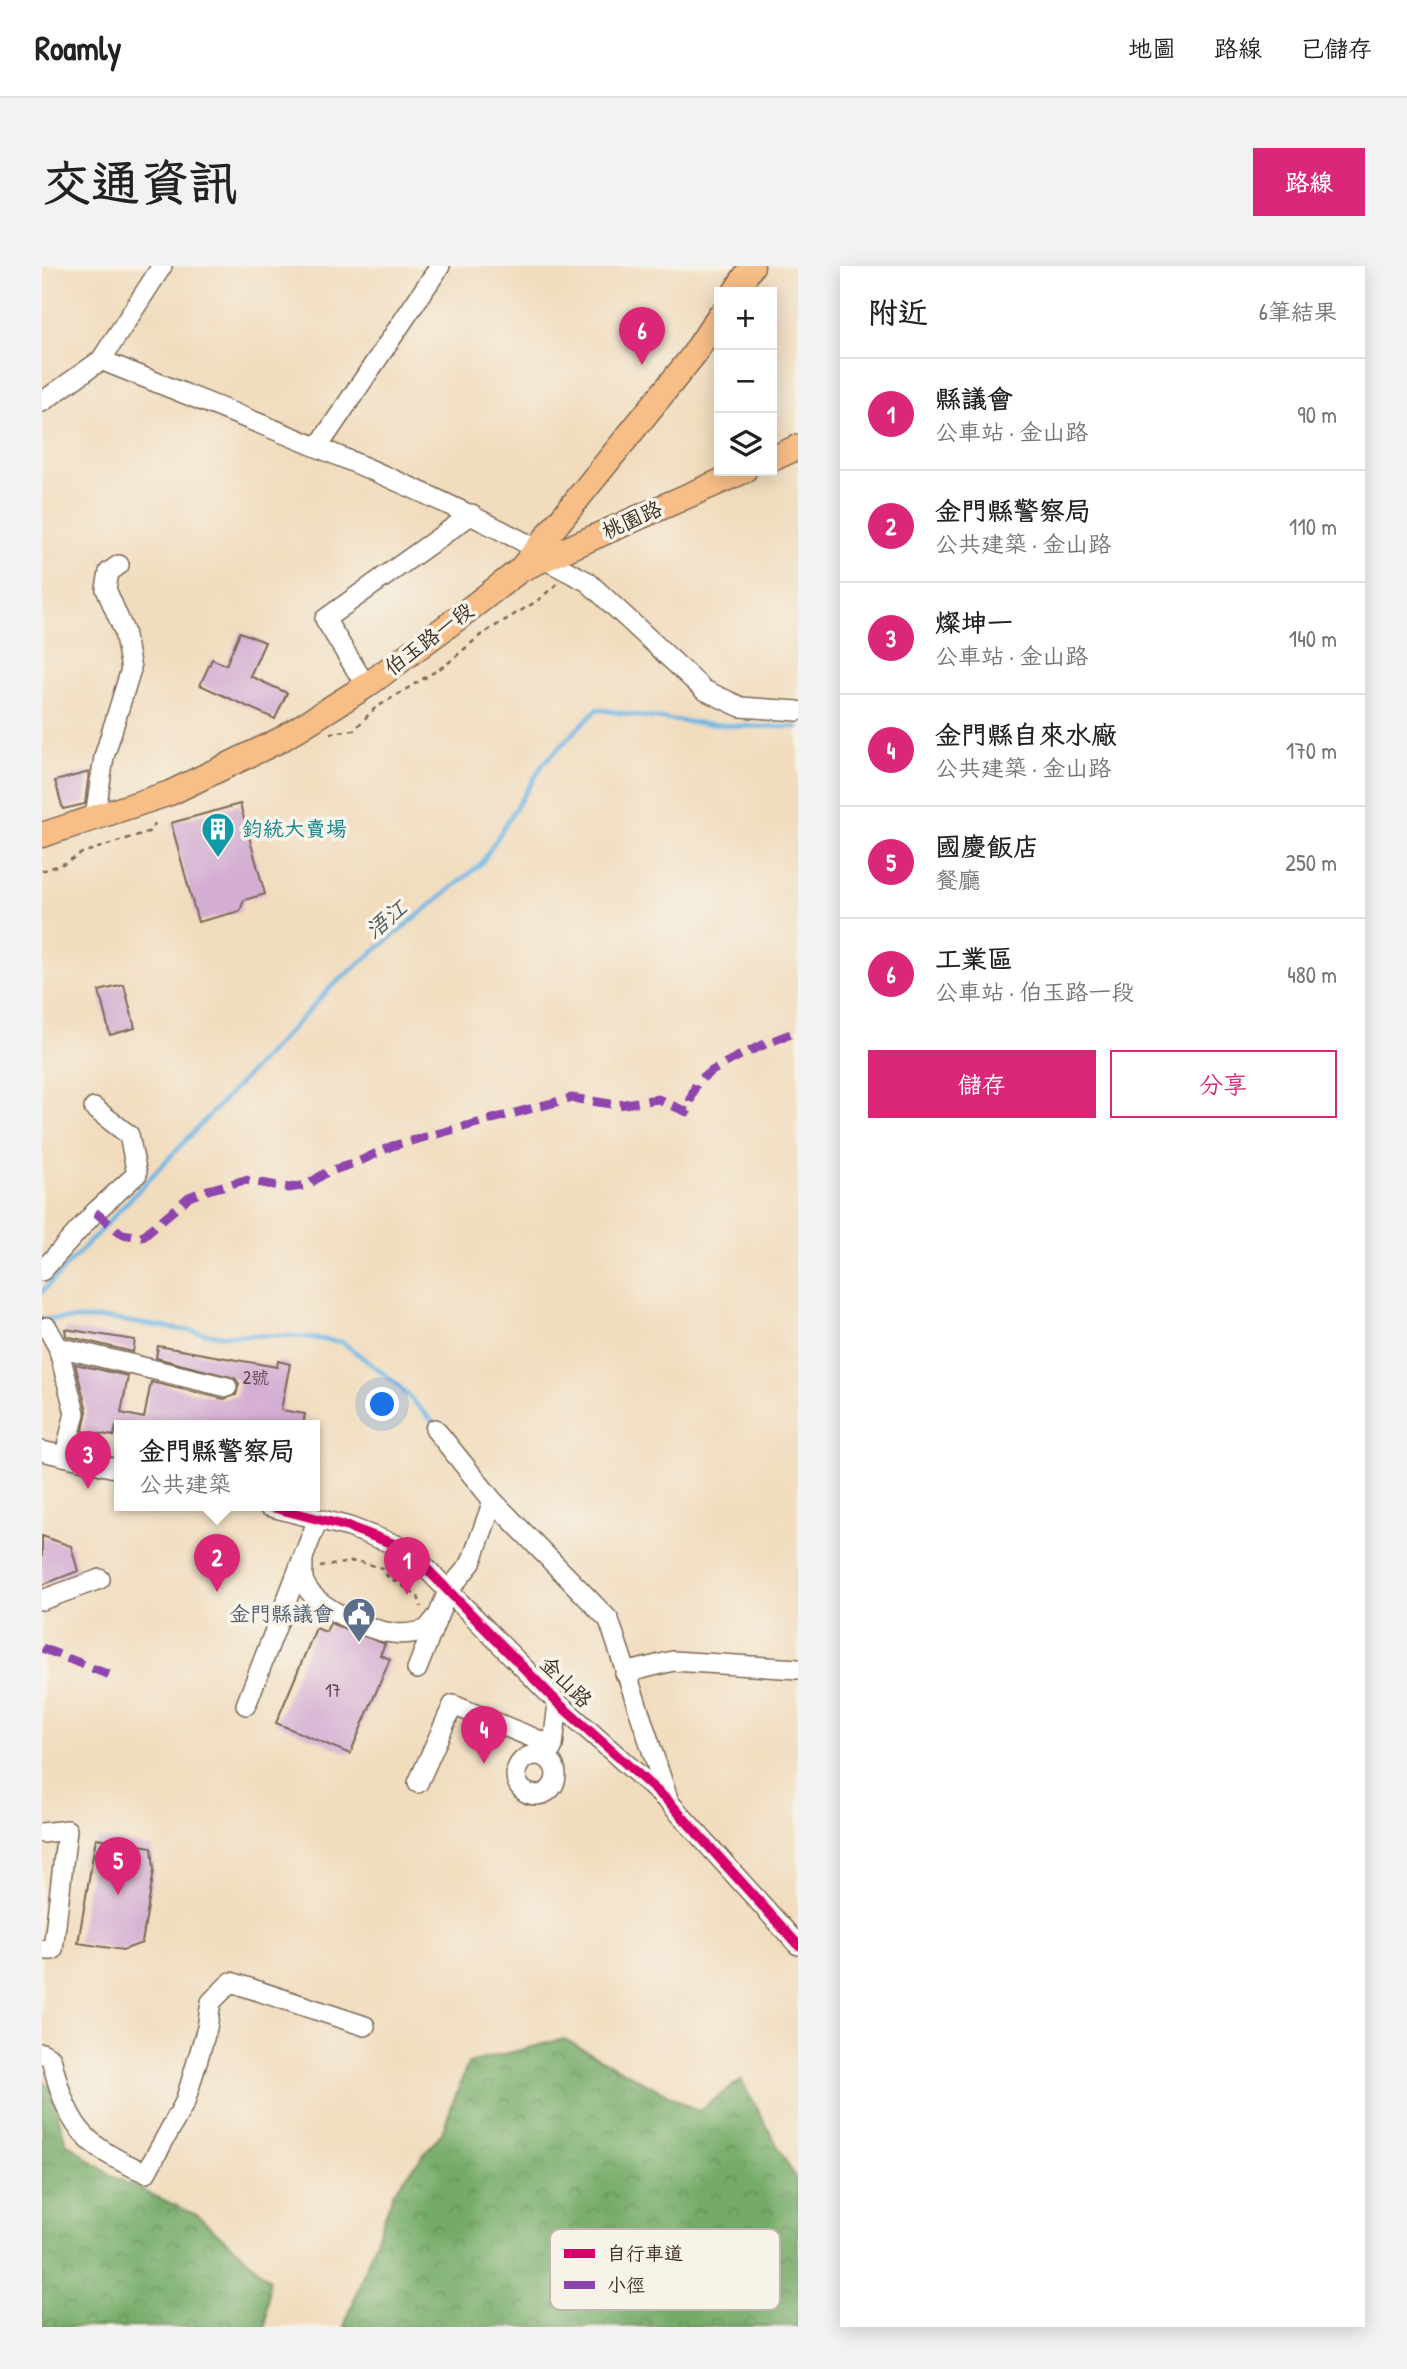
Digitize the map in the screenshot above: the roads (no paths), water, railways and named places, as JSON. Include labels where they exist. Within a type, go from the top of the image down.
[{"type":"main road","points":[[738,287],[752,266]]},
{"type":"main road","points":[[540,554],[692,357],[714,324]]},
{"type":"main road","points":[[777,457],[798,447]]},
{"type":"main road","name":"桃園路","points":[[520,570],[540,554],[732,476]]},
{"type":"main road","name":"伯玉路一段","points":[[42,835],[158,798],[280,740],[366,686],[520,570]]},
{"type":"street","points":[[42,402],[101,360],[162,266]]},
{"type":"street","points":[[318,447],[440,266]]},
{"type":"street","points":[[101,360],[318,447],[472,514],[589,582],[704,690],[741,707],[798,711]]},
{"type":"street","points":[[366,686],[324,619],[472,514]]},
{"type":"street","points":[[95,817],[104,757],[131,669],[124,631],[106,589],[109,572],[119,565]]},
{"type":"street","points":[[42,1270],[95,1212],[137,1174],[129,1135],[94,1108]]},
{"type":"street","points":[[47,1327],[58,1347],[75,1413],[65,1455]]},
{"type":"street","points":[[58,1347],[227,1387]]},
{"type":"street","points":[[435,1429],[493,1501],[609,1620],[669,1802]]},
{"type":"street","points":[[42,1451],[114,1468]]},
{"type":"street","points":[[417,1669],[448,1591],[471,1563],[493,1501]]},
{"type":"street","name":"金山路","points":[[287,1511],[399,1546],[448,1591],[558,1703],[669,1802],[798,1945]]},
{"type":"street","points":[[246,1705],[318,1519]]},
{"type":"street","points":[[303,1563],[304,1583],[322,1602],[374,1629],[394,1634],[416,1632],[426,1630],[437,1618]]},
{"type":"street","points":[[42,1600],[100,1579]]},
{"type":"street","points":[[625,1673],[673,1661],[798,1669]]},
{"type":"street","points":[[418,1783],[453,1704],[550,1752],[558,1703]]},
{"type":"street","points":[[42,1832],[67,1830],[53,1950],[42,1950]]},
{"type":"street","points":[[42,2053],[51,2058],[64,2107],[76,2128],[97,2148],[146,2173],[185,2102],[207,2028],[211,2002],[231,1982],[365,2026]]},
{"type":"waterway","name":"浯江","points":[[42,1292],[332,986],[481,864],[543,764],[597,709],[697,723],[798,727]]},
{"type":"waterway","points":[[42,1319],[110,1319],[218,1335],[296,1336],[342,1342],[396,1383],[434,1423]]},
{"type":"waterway","points":[[492,1486],[525,1520]]},
{"type":"waterway","points":[[615,1615],[620,1620],[635,1665]]},
{"type":"place","name":"工業區","points":[[642,365]]},
{"type":"place","name":"鈞統大賣場","points":[[218,859]]},
{"type":"place","name":"燦坤一","points":[[88,1489]]},
{"type":"place","name":"金門縣警察局","points":[[217,1592]]},
{"type":"place","name":"縣議會","points":[[407,1595]]},
{"type":"place","name":"金門縣議會","points":[[359,1644]]},
{"type":"place","name":"金門縣自來水廠","points":[[484,1764]]},
{"type":"place","name":"國慶飯店","points":[[118,1895]]}]
